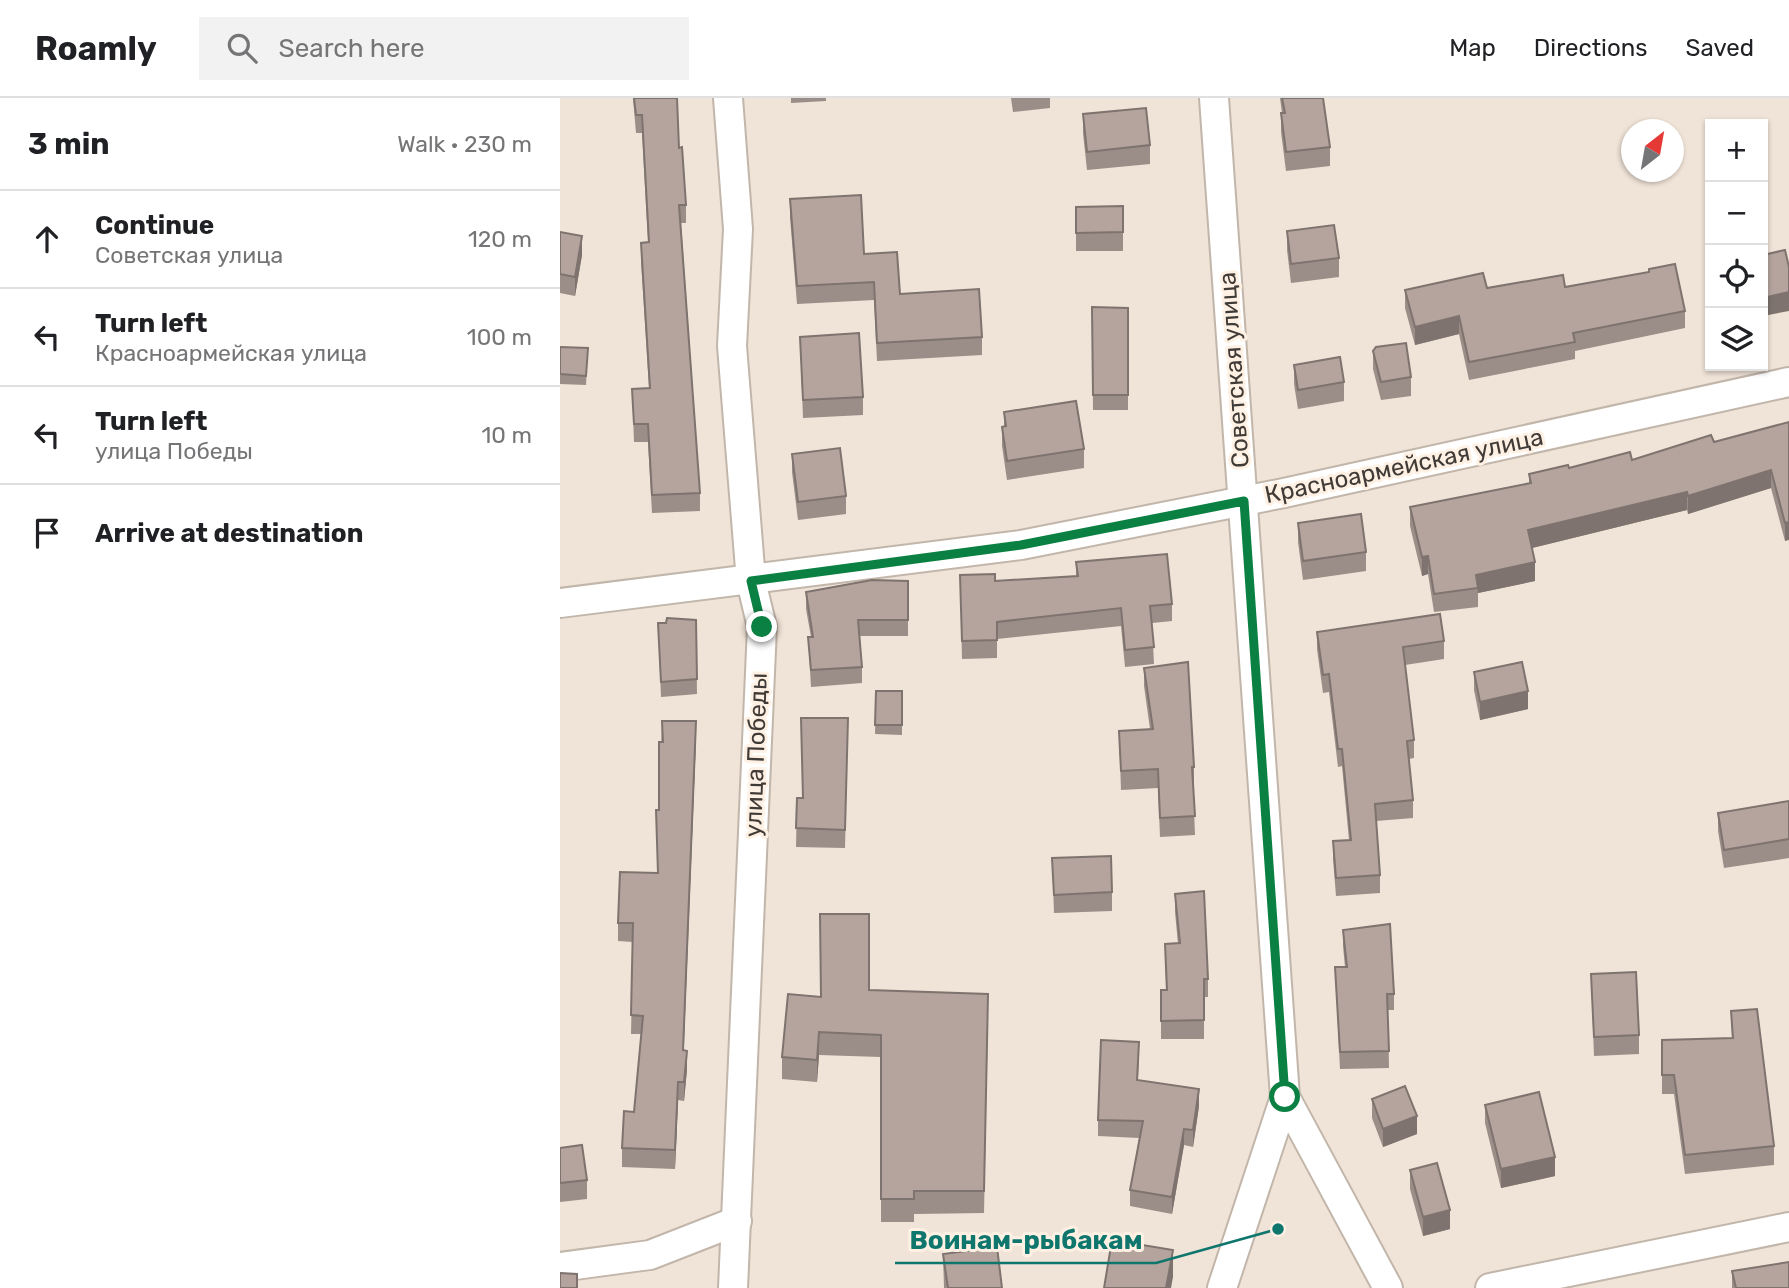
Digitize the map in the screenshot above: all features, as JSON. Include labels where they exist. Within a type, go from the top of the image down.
[{"type":"street","name":"улица Победы","points":[[728,98],[738,229],[732,346],[751,581],[762,627],[733,1288]]},
{"type":"street","name":"Советская улица","points":[[1213,98],[1285,1097],[1388,1288]]},
{"type":"street","name":"Красноармейская улица","points":[[560,603],[1021,545],[1244,501],[1789,382]]},
{"type":"street","points":[[1223,1288],[1285,1097]]},
{"type":"street","points":[[560,1268],[650,1255],[737,1221]]},
{"type":"street","points":[[1490,1288],[1789,1227]]},
{"type":"building","points":[[634,98],[677,98],[679,148],[682,147],[686,205],[679,205],[700,493],[652,495],[648,424],[634,424],[632,389],[650,388],[641,243],[649,242],[642,115],[636,115]]},
{"type":"building","points":[[1282,98],[1323,98],[1330,147],[1286,152],[1281,113],[1285,113]]},
{"type":"building","points":[[1146,108],[1150,145],[1087,152],[1083,114]]},
{"type":"building","points":[[861,195],[864,254],[897,252],[900,294],[979,289],[982,337],[877,343],[874,282],[797,286],[790,199]]},
{"type":"building","points":[[1123,206],[1123,232],[1076,233],[1076,207]]},
{"type":"building","points":[[1334,225],[1339,258],[1291,264],[1287,231]]},
{"type":"building","points":[[560,232],[582,236],[575,277],[560,274]]},
{"type":"building","points":[[1785,250],[1789,267],[1789,292],[1768,297],[1768,254]]},
{"type":"building","points":[[1675,264],[1685,311],[1573,333],[1575,342],[1469,362],[1459,316],[1415,327],[1405,290],[1483,273],[1487,288],[1563,275],[1565,287],[1649,272],[1649,269]]},
{"type":"building","points":[[1092,307],[1128,308],[1128,395],[1093,395]]},
{"type":"building","points":[[859,333],[863,397],[803,400],[800,337]]},
{"type":"building","points":[[1406,343],[1411,377],[1381,382],[1373,351],[1376,347]]},
{"type":"building","points":[[560,347],[588,348],[586,376],[560,374]]},
{"type":"building","points":[[1340,357],[1344,382],[1298,390],[1294,365]]},
{"type":"building","points":[[1076,401],[1084,449],[1007,461],[1002,427],[1006,426],[1004,412]]},
{"type":"building","points":[[1789,422],[1789,522],[1785,523],[1771,470],[1688,496],[1687,492],[1528,530],[1535,562],[1476,575],[1478,588],[1434,594],[1428,556],[1422,557],[1410,507],[1531,483],[1529,474],[1568,465],[1569,468],[1630,452],[1632,460],[1711,435],[1714,442]]},
{"type":"building","points":[[840,448],[846,496],[798,502],[792,454]]},
{"type":"building","points":[[1361,514],[1366,552],[1303,561],[1298,523]]},
{"type":"building","points":[[1167,554],[1172,604],[1150,606],[1154,647],[1125,650],[1121,608],[997,622],[997,640],[962,641],[960,575],[995,574],[995,581],[1078,576],[1076,562]]},
{"type":"building","points":[[872,580],[908,581],[908,620],[858,620],[862,667],[811,670],[808,637],[813,637],[806,592]]},
{"type":"building","points":[[1440,614],[1444,641],[1403,647],[1414,740],[1407,741],[1413,800],[1375,804],[1380,875],[1336,878],[1333,841],[1351,840],[1342,749],[1338,749],[1329,674],[1323,675],[1317,632]]},
{"type":"building","points":[[667,618],[696,620],[697,679],[661,682],[658,623],[666,623]]},
{"type":"building","points":[[1188,662],[1195,816],[1160,818],[1158,769],[1121,771],[1119,731],[1153,729],[1144,668]]},
{"type":"building","points":[[1522,662],[1528,691],[1480,702],[1474,672]]},
{"type":"building","points":[[876,691],[902,691],[902,725],[875,725]]},
{"type":"building","points":[[801,718],[848,718],[845,830],[796,828],[797,798],[803,798]]},
{"type":"building","points":[[662,721],[696,721],[683,1050],[687,1051],[684,1082],[678,1082],[675,1150],[622,1148],[624,1111],[634,1112],[643,1016],[631,1015],[633,923],[618,923],[620,872],[658,873],[656,810],[659,810],[659,742],[663,742]]},
{"type":"building","points":[[1789,801],[1789,839],[1724,850],[1718,813]]},
{"type":"building","points":[[1111,856],[1112,892],[1054,895],[1052,858]]},
{"type":"building","points":[[1204,891],[1208,979],[1204,979],[1204,1020],[1161,1021],[1161,990],[1167,990],[1165,944],[1180,943],[1175,894]]},
{"type":"building","points":[[820,914],[869,914],[869,990],[988,994],[984,1191],[914,1191],[914,1199],[881,1199],[881,1035],[819,1032],[817,1060],[782,1057],[788,994],[821,997]]},
{"type":"building","points":[[1390,924],[1394,994],[1387,994],[1389,1051],[1340,1052],[1335,967],[1347,967],[1343,930]]},
{"type":"building","points":[[1636,972],[1639,1035],[1594,1037],[1591,974]]},
{"type":"building","points":[[1757,1009],[1774,1146],[1685,1155],[1674,1075],[1662,1075],[1662,1040],[1733,1038],[1731,1011]]},
{"type":"building","points":[[1101,1040],[1139,1042],[1137,1080],[1199,1089],[1193,1130],[1184,1129],[1172,1197],[1130,1190],[1143,1121],[1098,1120]]},
{"type":"building","points":[[1405,1086],[1417,1116],[1383,1129],[1372,1099]]},
{"type":"building","points":[[1539,1092],[1555,1157],[1501,1169],[1485,1105]]},
{"type":"building","points":[[582,1145],[587,1180],[560,1183],[560,1148]]},
{"type":"building","points":[[1437,1163],[1450,1210],[1423,1217],[1410,1170]]},
{"type":"building","points":[[1112,1240],[1173,1250],[1166,1288],[1104,1288]]},
{"type":"building","points":[[997,1247],[1002,1288],[948,1288],[943,1254]]},
{"type":"building","points":[[1789,1262],[1789,1288],[1736,1288],[1732,1271]]},
{"type":"building","points":[[560,1273],[577,1274],[577,1288],[560,1288]]},
{"type":"place","name":"Воинам-рыбакам","points":[[1278,1229]]},
{"type":"route","points":[[762,627],[751,581],[1021,545],[1244,501],[1285,1097]]}]
